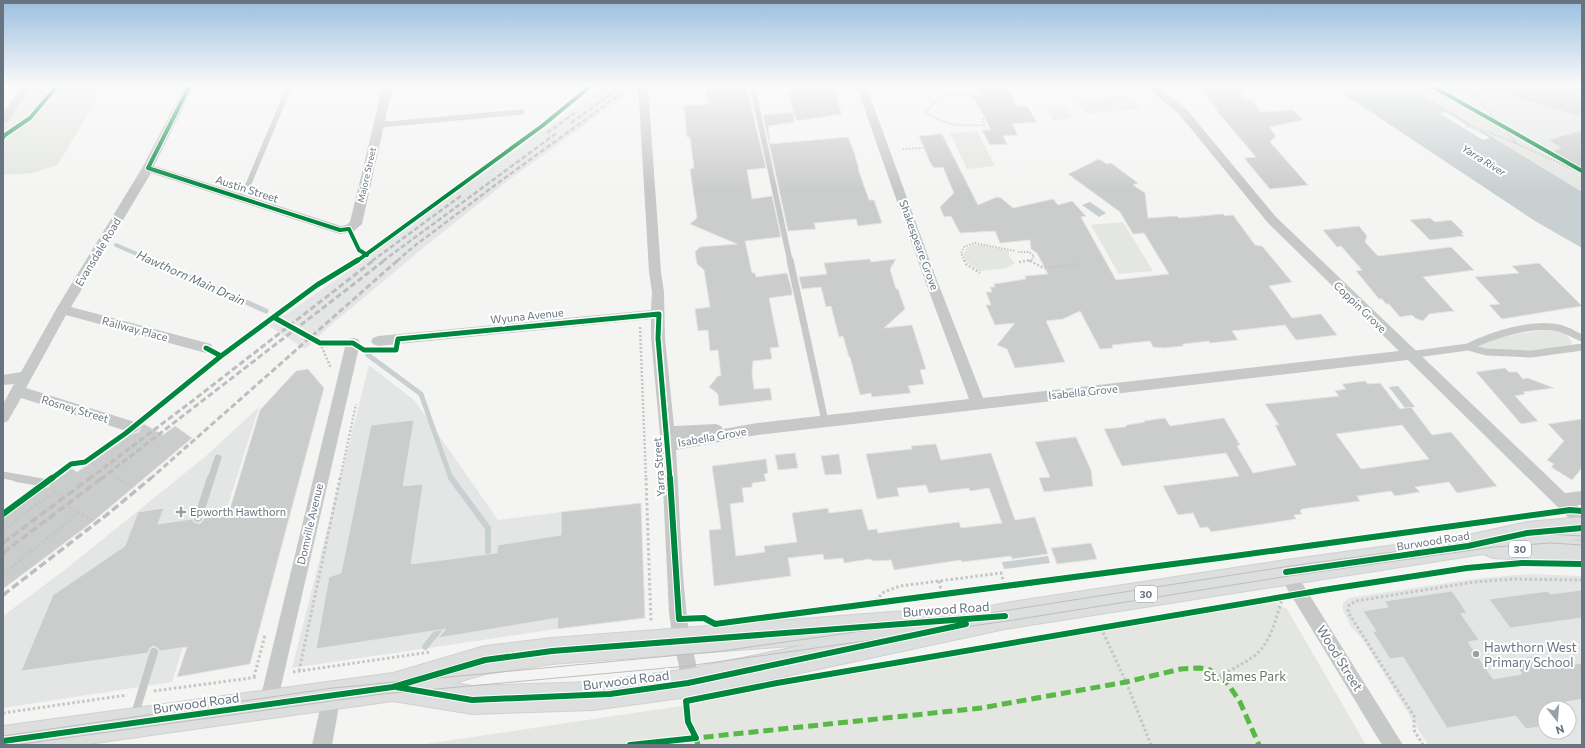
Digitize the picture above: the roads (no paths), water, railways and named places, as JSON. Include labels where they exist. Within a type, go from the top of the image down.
[{"type":"main road","name":"Burwood Road","points":[[3,742],[393,687],[485,660],[552,651],[680,630],[1005,616],[1290,587],[1527,533],[1582,528]]},
{"type":"main road","name":"Burwood Road","points":[[1468,546],[1582,552]]},
{"type":"main road","name":"Burwood Road","points":[[393,687],[472,700],[593,696],[688,683],[1005,616]]},
{"type":"street","name":"Evansdale Road","points":[[3,417],[63,309],[148,168],[172,120]]},
{"type":"street","name":"Majore Street","points":[[340,230],[349,229],[356,224],[379,120]]},
{"type":"street","name":"Yarra Street","points":[[645,120],[654,272],[658,292],[658,338],[667,439],[680,630],[688,666],[688,683]]},
{"type":"street","name":"Shakespeare Grove","points":[[873,120],[930,278],[978,404]]},
{"type":"street","name":"Coppin Grove","points":[[1190,120],[1272,220],[1409,355],[1582,520]]},
{"type":"street","name":"Austin Street","points":[[148,168],[340,230]]},
{"type":"street","name":"Railway Place","points":[[63,309],[206,348]]},
{"type":"street","name":"Wyuna Avenue","points":[[378,341],[659,314]]},
{"type":"street","name":"Domville Avenue","points":[[268,704],[353,343]]},
{"type":"street","name":"Isabella Grove","points":[[667,439],[1409,355]]},
{"type":"street","points":[[3,380],[25,377]]},
{"type":"street","name":"Rosney Street","points":[[17,391],[133,427]]},
{"type":"street","points":[[1561,500],[1582,498]]},
{"type":"street","name":"Wood Street","points":[[1290,587],[1393,745]]},
{"type":"street","points":[[322,745],[332,695]]},
{"type":"lane","points":[[238,196],[246,190],[275,120]]},
{"type":"lane","points":[[378,125],[434,120]]},
{"type":"lane","points":[[760,120],[825,421]]},
{"type":"lane","points":[[1409,355],[1468,347],[1493,336],[1546,328],[1559,328],[1582,338]]},
{"type":"lane","points":[[1468,347],[1486,352],[1518,354],[1582,347]]},
{"type":"lane","points":[[198,518],[218,458]]},
{"type":"lane","points":[[3,475],[45,483]]},
{"type":"lane","points":[[132,723],[154,652]]},
{"type":"water","name":"Yarra River","points":[[1383,120],[1464,120],[1582,192],[1582,248],[1535,221]]},
{"type":"water","points":[[1090,202],[1106,213],[1099,217],[1082,205]]},
{"type":"water","points":[[1398,386],[1415,407],[1405,408],[1389,387]]},
{"type":"water","points":[[1048,556],[1050,563],[1004,569],[1002,562]]},
{"type":"waterway","name":"Hawthorn Main Drain","points":[[116,245],[153,261]]},
{"type":"waterway","name":"Hawthorn Main Drain","points":[[151,260],[266,311]]},
{"type":"waterway","name":"Hawthorn Main Drain","points":[[368,355],[421,394],[451,479]]},
{"type":"waterway","name":"Hawthorn Main Drain","points":[[451,478],[488,528],[488,561]]},
{"type":"waterway","name":"Hawthorn Main Drain","points":[[425,647],[442,626]]},
{"type":"tram line","points":[[3,736],[333,688],[722,651],[1003,611],[1284,567],[1503,537],[1548,534],[1582,536]]},
{"type":"tram line","points":[[15,745],[382,694],[688,666],[1007,621],[1289,576],[1494,547],[1551,543],[1582,545]]},
{"type":"railway","points":[[547,133],[565,120]]},
{"type":"railway","points":[[571,123],[575,120]]},
{"type":"railway","points":[[397,261],[413,247],[502,180],[585,120]]},
{"type":"railway","points":[[383,261],[558,132]]},
{"type":"railway","points":[[372,261],[462,195]]},
{"type":"railway","points":[[89,479],[374,260]]},
{"type":"railway","points":[[101,479],[385,260]]},
{"type":"railway","points":[[150,479],[398,260]]},
{"type":"railway","points":[[3,543],[90,478]]},
{"type":"railway","points":[[3,553],[102,478]]},
{"type":"railway","points":[[3,595],[109,513],[151,478]]},
{"type":"place","name":"Epworth Hawthorn","points":[[181,512]]},
{"type":"place","name":"Hawthorn West Primary School","points":[[1476,654]]},
{"type":"park label","name":"St. James Park","points":[[1245,676]]}]
